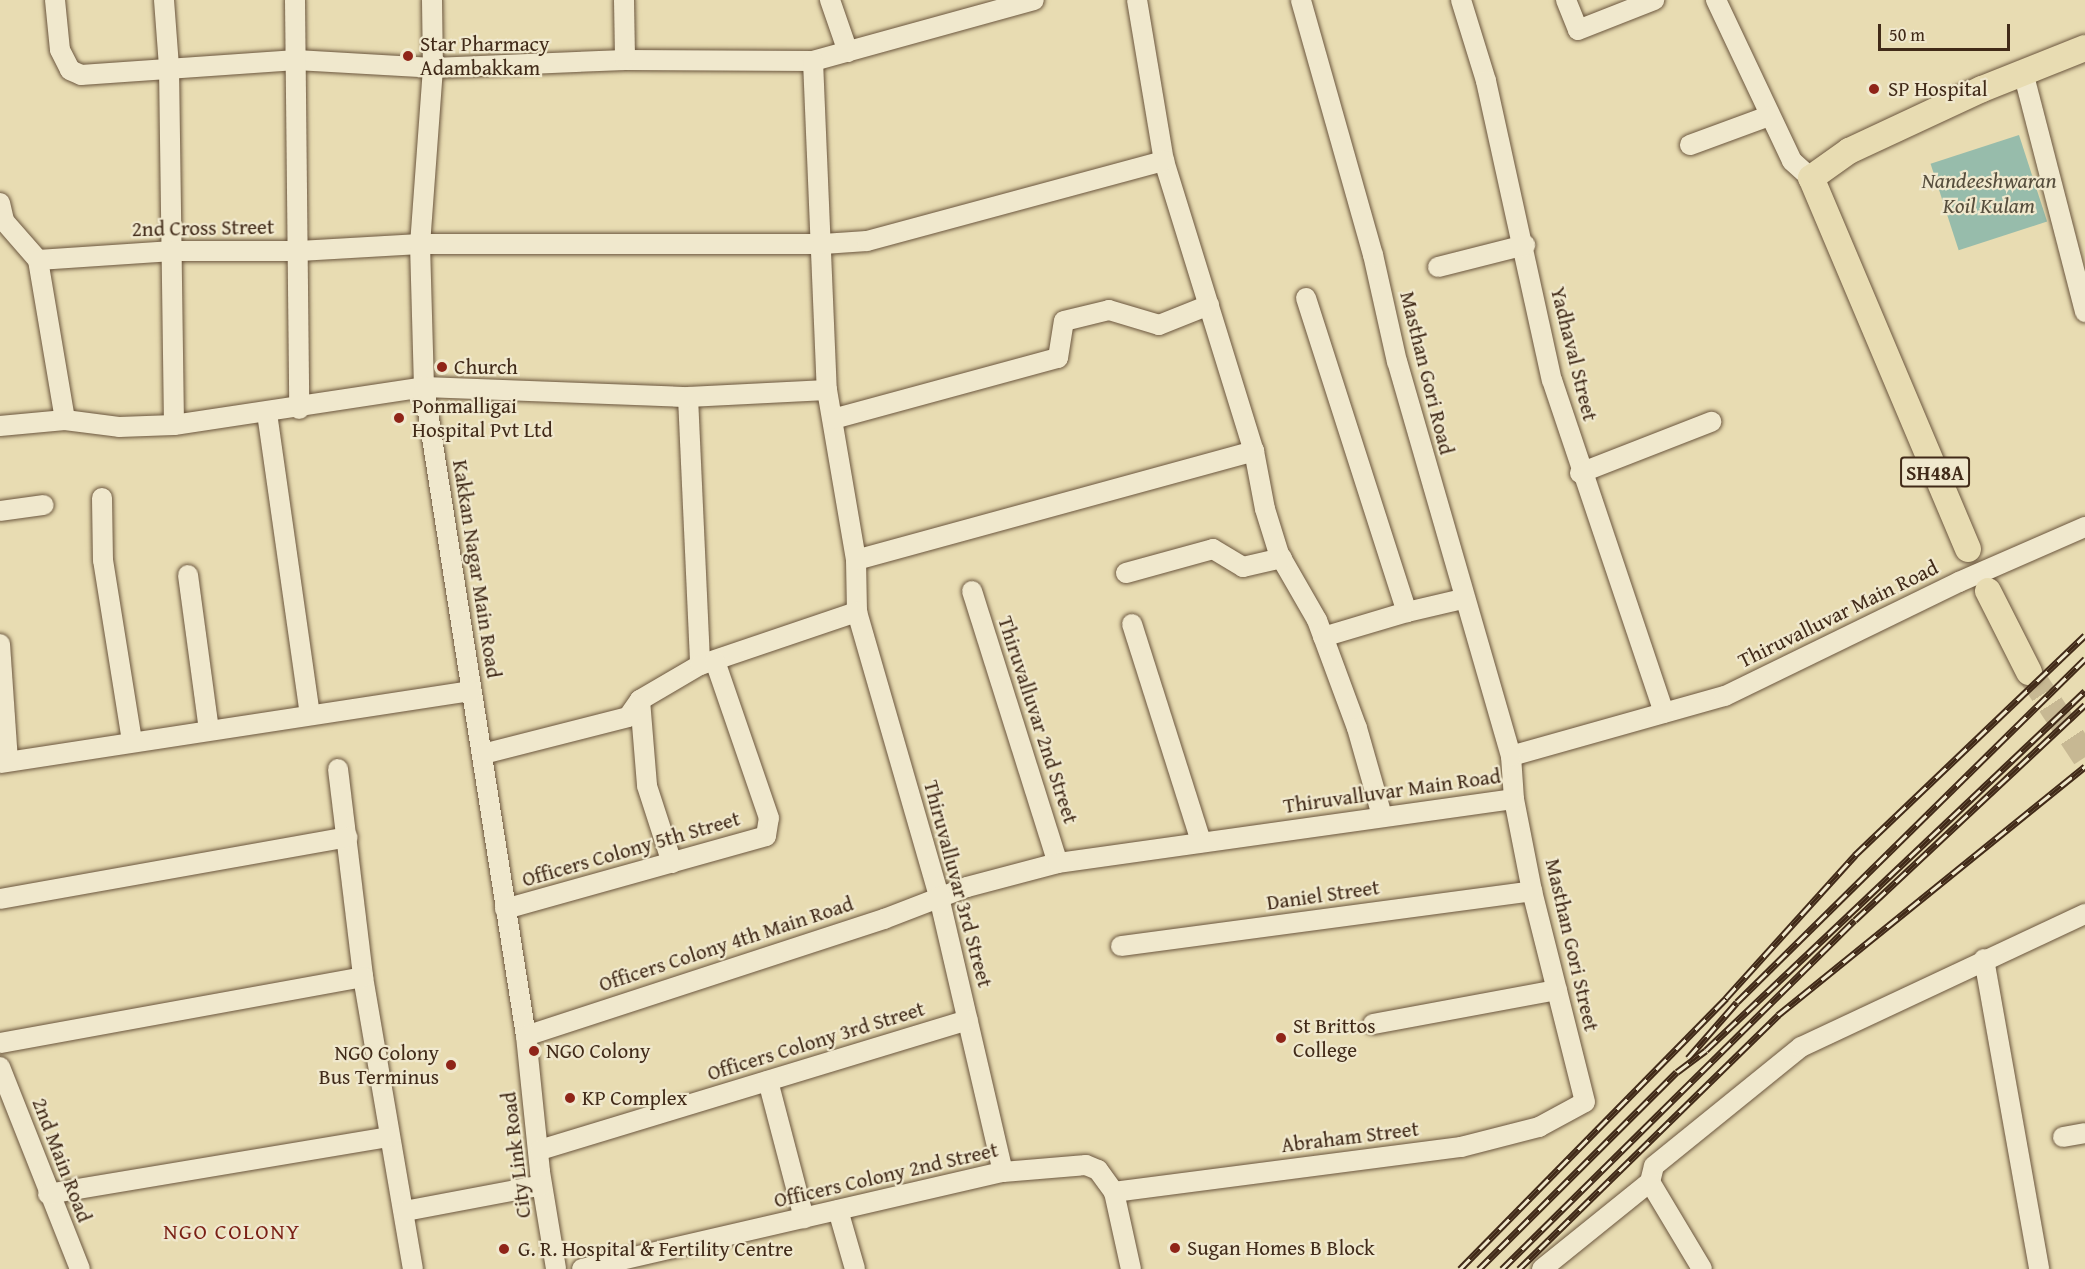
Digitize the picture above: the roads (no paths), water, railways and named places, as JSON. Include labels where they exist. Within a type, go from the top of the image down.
[{"type":"main road","points":[[1811,178],[1849,151],[2023,72],[2085,48]]},
{"type":"main road","name":"SH48A","points":[[1811,178],[1968,549]]},
{"type":"main road","points":[[1988,591],[2029,672]]},
{"type":"street","points":[[55,0],[60,50],[70,70],[81,75],[169,67],[296,60],[433,68],[625,60],[813,61],[1034,0]]},
{"type":"street","points":[[164,0],[169,67],[174,425]]},
{"type":"street","points":[[296,0],[299,409]]},
{"type":"street","name":"Kakkan Nagar Main Road","points":[[432,0],[433,68],[420,244],[424,387],[526,1036]]},
{"type":"street","points":[[624,0],[625,60]]},
{"type":"street","points":[[830,0],[848,51]]},
{"type":"street","points":[[1137,0],[1164,161],[1254,452],[1266,509],[1282,558],[1323,637],[1357,728],[1382,816]]},
{"type":"street","name":"Masthan Gori Road","points":[[1301,0],[1463,599],[1511,756]]},
{"type":"street","name":"Yadhaval Street","points":[[1461,0],[1486,81],[1525,245],[1552,380],[1580,473],[1664,713]]},
{"type":"street","points":[[1566,0],[1578,30],[1654,0]]},
{"type":"street","points":[[1716,0],[1792,161],[1811,178]]},
{"type":"street","name":"Thiruvalluvar 3rd Street","points":[[813,61],[823,244],[827,390],[856,560],[856,612],[939,897],[1003,1172]]},
{"type":"street","points":[[2023,72],[2085,312]]},
{"type":"street","points":[[1690,145],[1769,116]]},
{"type":"street","name":"2nd Cross Street","points":[[38,260],[173,250],[299,250],[420,244],[823,244],[867,241],[1164,161]]},
{"type":"street","points":[[1,215],[38,260],[65,420]]},
{"type":"street","points":[[1438,267],[1525,245]]},
{"type":"street","points":[[1306,298],[1407,612]]},
{"type":"street","points":[[833,419],[1058,358],[1064,321],[1109,309],[1159,325],[1209,305]]},
{"type":"street","points":[[0,426],[65,420],[119,427],[174,425],[299,409],[424,387],[688,397],[827,390]]},
{"type":"street","points":[[688,397],[707,663]]},
{"type":"street","points":[[267,413],[310,714]]},
{"type":"street","points":[[1580,473],[1711,422]]},
{"type":"street","points":[[856,560],[1254,452]]},
{"type":"street","points":[[102,498],[103,560],[132,741]]},
{"type":"street","points":[[0,511],[44,505]]},
{"type":"street","name":"Thiruvalluvar Main Road","points":[[939,897],[1058,863],[1514,799],[1511,756],[1725,696],[1959,582],[2085,527]]},
{"type":"street","points":[[1126,573],[1214,549],[1243,567],[1282,558]]},
{"type":"street","points":[[188,575],[209,729]]},
{"type":"street","name":"Thiruvalluvar 2nd Street","points":[[972,591],[1058,863]]},
{"type":"street","points":[[1323,637],[1407,612],[1463,599]]},
{"type":"street","points":[[483,753],[615,722],[628,717],[640,700],[707,663],[856,612]]},
{"type":"street","points":[[1132,624],[1201,842]]},
{"type":"street","points":[[0,644],[4,762],[472,690]]},
{"type":"street","name":"Officers Colony 5th Street","points":[[505,909],[766,836],[769,831],[769,818],[707,663]]},
{"type":"street","points":[[640,700],[647,786],[672,863]]},
{"type":"street","points":[[338,769],[348,837],[363,977],[389,1137],[405,1211],[413,1269]]},
{"type":"street","name":"Masthan Gori Street","points":[[1514,799],[1532,891],[1585,1102]]},
{"type":"street","points":[[0,899],[348,837]]},
{"type":"street","name":"Daniel Street","points":[[1121,946],[1532,891]]},
{"type":"street","name":"Officers Colony 4th Main Road","points":[[526,1036],[884,919],[939,897]]},
{"type":"street","points":[[1542,1268],[1650,1182],[1654,1166],[1801,1047],[1984,959],[2085,914]]},
{"type":"street","points":[[1984,959],[2040,1269]]},
{"type":"street","points":[[0,1043],[363,977]]},
{"type":"street","points":[[1373,1024],[1557,990]]},
{"type":"street","name":"Officers Colony 3rd Street","points":[[540,1150],[968,1020]]},
{"type":"street","name":"City Link Road","points":[[526,1036],[542,1185],[556,1269]]},
{"type":"street","name":"2nd Main Road","points":[[0,1068],[48,1194],[80,1269]]},
{"type":"street","points":[[768,1081],[804,1218]]},
{"type":"street","name":"Abraham Street","points":[[1114,1192],[1461,1147],[1539,1127],[1585,1102]]},
{"type":"street","points":[[2063,1137],[2085,1133]]},
{"type":"street","points":[[48,1194],[389,1137]]},
{"type":"street","name":"Officers Colony 2nd Street","points":[[582,1269],[1003,1172],[1086,1165],[1098,1170],[1114,1192],[1131,1269]]},
{"type":"street","points":[[1650,1182],[1702,1269]]},
{"type":"street","points":[[405,1211],[542,1185]]},
{"type":"street","points":[[838,1210],[855,1269]]},
{"type":"water","name":"Nandeeshwaran Koil Kulam","points":[[2019,135],[2047,222],[1959,250],[1931,164]]},
{"type":"tunnel","points":[[2029,672],[2085,757]]},
{"type":"railway","points":[[1460,1269],[1726,998],[1855,855],[2085,635]]},
{"type":"railway","points":[[1688,1058],[1737,1002],[2085,659]]},
{"type":"railway","points":[[1479,1269],[1677,1072],[1706,1050],[2085,691]]},
{"type":"railway","points":[[1502,1269],[1855,920],[2085,705]]},
{"type":"railway","points":[[1519,1269],[1778,1015],[2085,766]]},
{"type":"place","name":"Star Pharmacy Adambakkam","points":[[408,56]]},
{"type":"place","name":"SP Hospital","points":[[1874,89]]},
{"type":"place","name":"Church","points":[[442,367]]},
{"type":"place","name":"Ponmalligai Hospital Pvt Ltd","points":[[399,418]]},
{"type":"place","name":"St Brittos College","points":[[1281,1038]]},
{"type":"place","name":"NGO Colony","points":[[534,1051]]},
{"type":"place","name":"NGO Colony Bus Terminus","points":[[451,1065]]},
{"type":"place","name":"KP Complex","points":[[570,1098]]},
{"type":"place","name":"Sugan Homes B Block","points":[[1175,1248]]},
{"type":"place","name":"G. R. Hospital & Fertility Centre","points":[[504,1249]]},
{"type":"district","name":"NGO COLONY","points":[[232,1232]]}]
